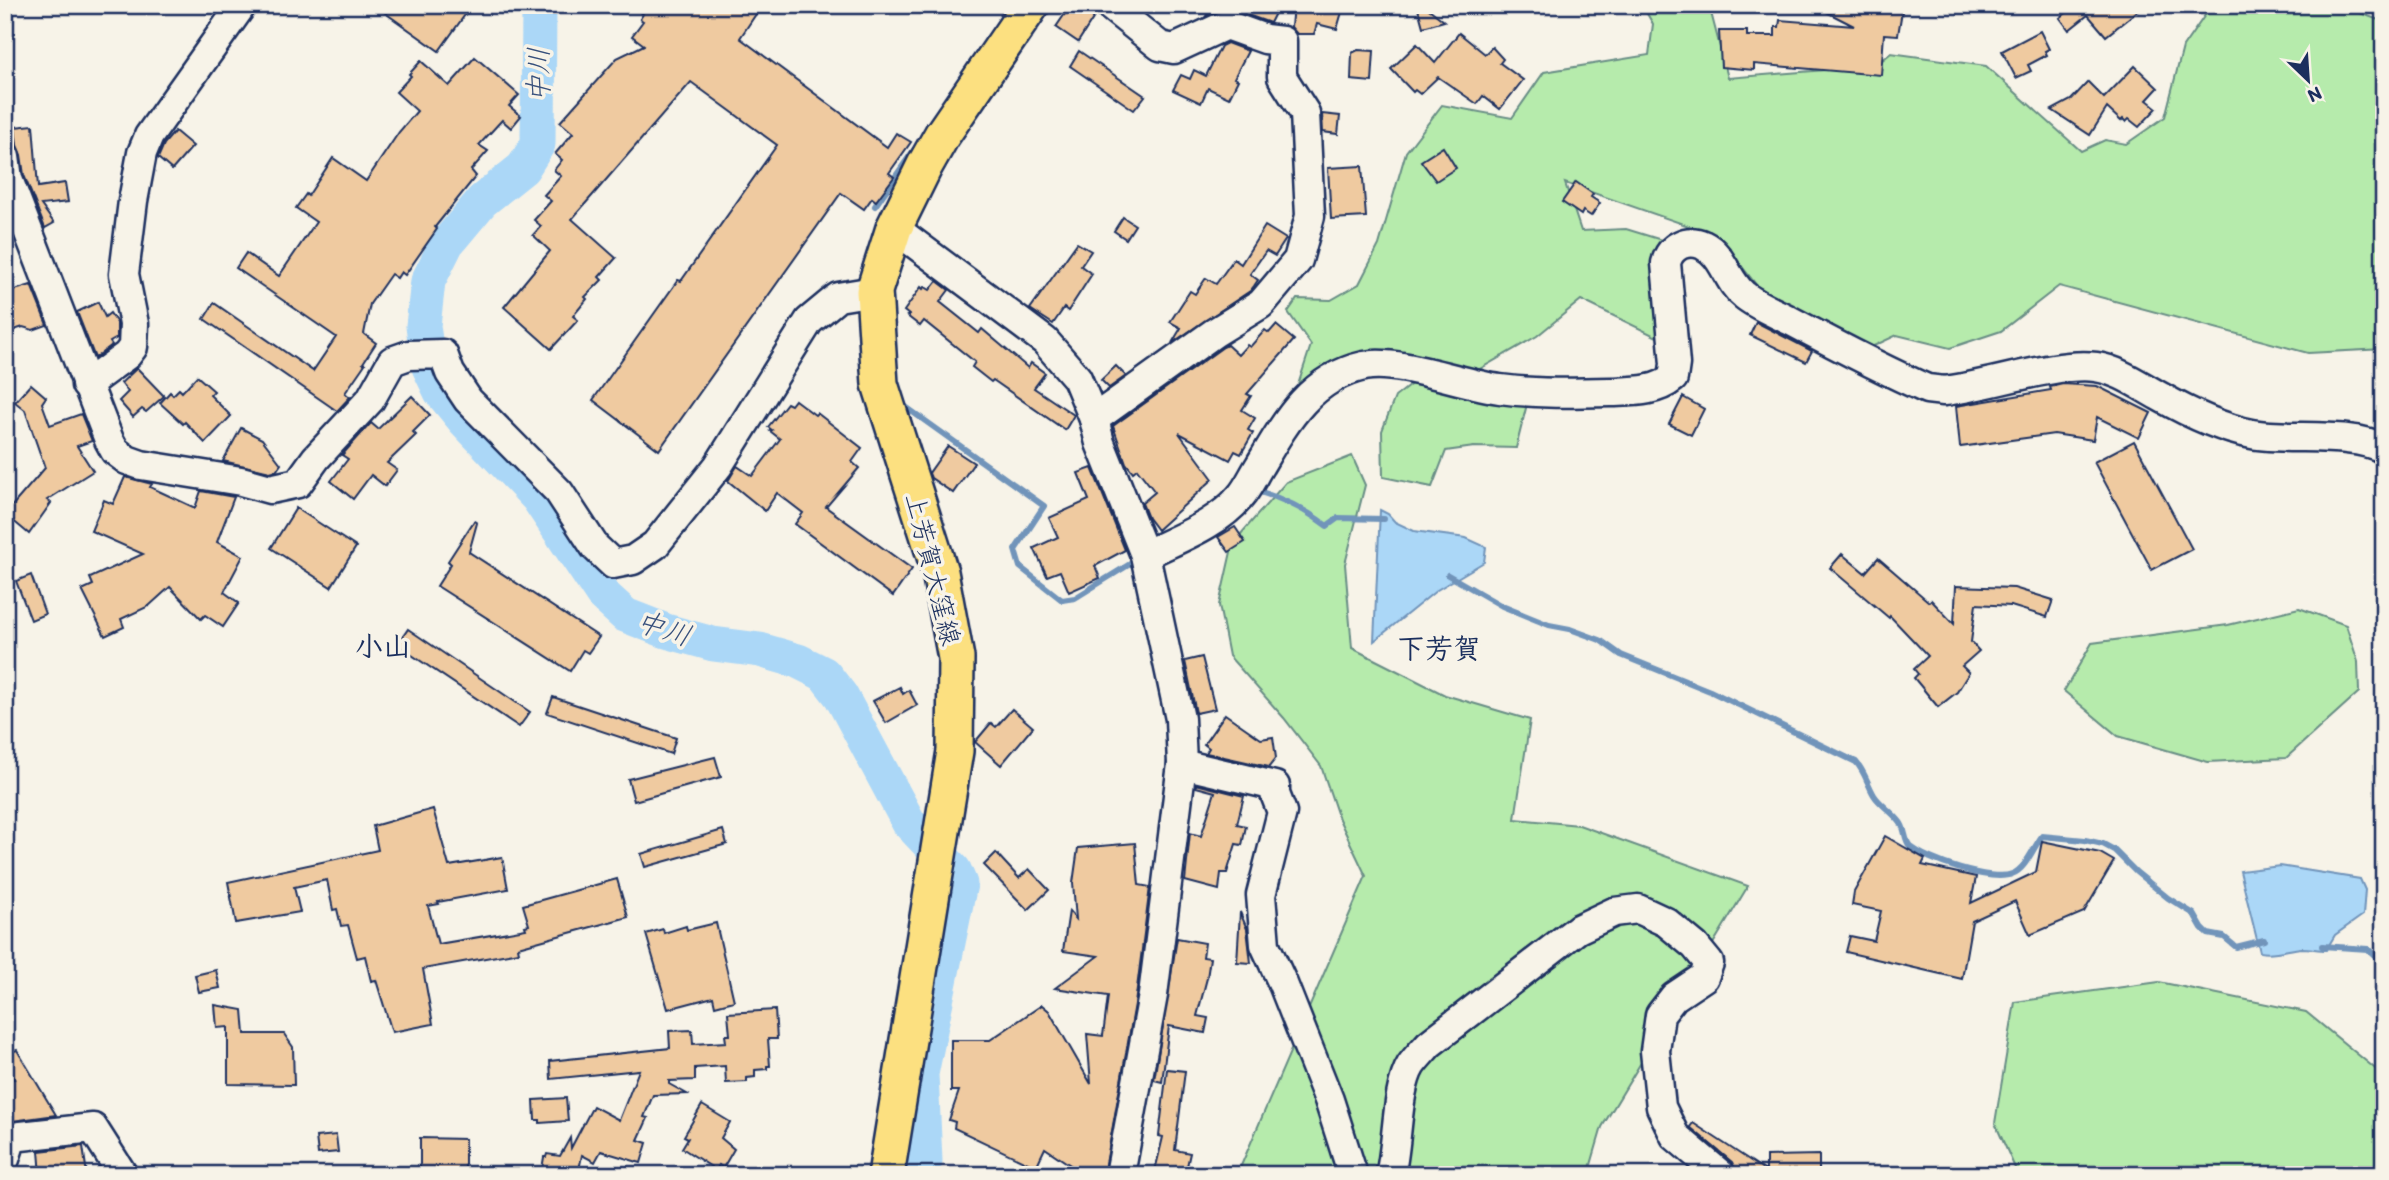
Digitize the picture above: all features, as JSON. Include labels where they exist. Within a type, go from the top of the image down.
[{"type":"main road","name":"上芳賀大窪線","points":[[886,1175],[955,751],[956,658],[940,572],[880,384],[874,291],[894,228],[942,135],[1031,5]]},
{"type":"street","points":[[86,384],[134,347],[134,324],[124,274],[142,153],[149,136],[242,5]]},
{"type":"street","points":[[1094,419],[1214,332],[1261,304],[1298,260],[1310,216],[1305,113],[1282,77],[1282,41],[1265,39],[1231,15],[1174,49],[1160,46],[1109,5]]},
{"type":"street","points":[[5,157],[8,179],[108,440],[115,451],[127,460],[141,465],[270,488],[298,483],[316,458],[370,400],[392,361],[443,354],[450,373],[468,400],[559,492],[595,547],[613,564],[633,560],[654,545],[718,466],[809,321],[838,297],[874,291]]},
{"type":"street","points":[[894,228],[1045,341],[1077,378],[1145,555],[1180,719],[1182,764],[1153,995],[1120,1175]]},
{"type":"street","points":[[1145,555],[1227,510],[1241,496],[1295,409],[1319,385],[1343,373],[1365,366],[1390,365],[1498,389],[1545,394],[1626,391],[1665,385],[1673,379],[1675,364],[1666,263],[1668,255],[1681,244],[1705,246],[1716,254],[1743,295],[1824,339],[1927,389],[1955,390],[2067,367],[2097,367],[2117,373],[2180,408],[2253,434],[2360,441],[2384,449]]},
{"type":"street","points":[[1182,764],[1275,786],[1282,812],[1261,895],[1265,945],[1329,1100],[1353,1175]]},
{"type":"street","points":[[1390,1175],[1402,1092],[1410,1066],[1429,1044],[1578,929],[1614,912],[1638,909],[1666,922],[1695,946],[1709,963],[1704,977],[1674,997],[1660,1015],[1655,1051],[1661,1107],[1675,1136],[1721,1175]]},
{"type":"street","points":[[5,1159],[12,1137],[93,1128],[123,1175]]},
{"type":"green space","points":[[1642,5],[1709,5],[1728,78],[1875,66],[1891,53],[1986,66],[2081,151],[2105,140],[2126,144],[2165,117],[2183,47],[2212,5],[2339,5],[2384,22],[2384,349],[2308,353],[2059,286],[2001,331],[1950,348],[1897,335],[1865,350],[1758,287],[1718,236],[1565,183],[1581,231],[1626,229],[1665,241],[1663,340],[1581,300],[1537,336],[1471,374],[1348,359],[1298,385],[1311,345],[1288,312],[1297,299],[1331,300],[1359,284],[1379,245],[1406,152],[1442,105],[1512,118],[1544,72],[1649,55],[1653,24]]},
{"type":"green space","points":[[1414,382],[1528,400],[1516,448],[1474,447],[1446,451],[1432,487],[1383,477],[1382,431],[1395,397]]},
{"type":"green space","points":[[1352,456],[1365,485],[1345,564],[1352,648],[1445,695],[1530,720],[1515,819],[1579,825],[1748,886],[1602,1127],[1588,1175],[1237,1175],[1366,876],[1339,819],[1321,766],[1284,718],[1229,656],[1219,605],[1233,543],[1286,482]]},
{"type":"green space","points":[[2299,608],[2346,625],[2358,662],[2359,692],[2286,758],[2208,762],[2118,736],[2064,691],[2092,643],[2228,625]]},
{"type":"green space","points":[[2159,982],[2306,1012],[2384,1076],[2384,1175],[2018,1175],[1995,1123],[2015,1002]]},
{"type":"water","points":[[1380,510],[1395,522],[1414,531],[1466,538],[1486,547],[1484,562],[1437,590],[1374,641]]},
{"type":"water","points":[[2280,866],[2360,879],[2365,890],[2363,915],[2335,935],[2326,950],[2302,948],[2260,952],[2240,871]]},
{"type":"building","points":[[374,5],[472,5],[439,51]]},
{"type":"building","points":[[631,5],[750,5],[758,11],[740,38],[887,147],[896,133],[911,142],[889,173],[894,177],[876,201],[872,198],[864,209],[841,193],[659,450],[593,400],[777,145],[691,82],[572,219],[616,258],[599,277],[602,280],[585,297],[587,299],[573,316],[578,320],[551,349],[504,307],[550,251],[533,235],[541,226],[534,220],[551,201],[544,195],[561,176],[554,170],[562,160],[555,154],[573,133],[560,122],[617,58],[644,45],[632,36],[643,21],[640,19],[643,14]]},
{"type":"building","points":[[1071,5],[1093,5],[1096,14],[1078,42],[1056,27]]},
{"type":"building","points":[[1213,5],[1279,5],[1270,23],[1231,9],[1219,10],[1206,16]]},
{"type":"building","points":[[1293,5],[1344,5],[1337,29],[1317,24],[1314,34],[1297,34],[1291,27]]},
{"type":"building","points":[[1417,5],[1424,5],[1444,21],[1423,27]]},
{"type":"building","points":[[1813,5],[1903,5],[1898,35],[1884,34],[1881,75],[1754,64],[1754,70],[1721,67],[1719,31],[1747,31],[1747,36],[1775,36],[1775,27],[1779,27],[1780,20],[1854,26]]},
{"type":"building","points":[[2076,5],[2145,5],[2106,36],[2088,15],[2069,30],[2060,18]]},
{"type":"building","points":[[2040,31],[2049,49],[2045,51],[2047,55],[2028,65],[2031,71],[2016,78],[2002,51]]},
{"type":"building","points":[[1459,33],[1485,54],[1492,47],[1503,59],[1500,63],[1523,80],[1500,109],[1483,96],[1477,104],[1438,77],[1420,94],[1415,90],[1413,92],[1391,69],[1417,44],[1435,63]]},
{"type":"building","points":[[1227,43],[1248,51],[1234,78],[1238,80],[1229,98],[1208,88],[1201,103],[1173,90],[1181,75],[1190,79],[1194,70],[1206,76],[1221,46]]},
{"type":"building","points":[[1358,50],[1374,51],[1372,82],[1351,80],[1352,53]]},
{"type":"building","points":[[1079,51],[1145,96],[1134,110],[1070,66]]},
{"type":"building","points":[[475,57],[519,95],[509,106],[521,116],[511,128],[502,120],[479,145],[488,151],[471,170],[476,176],[435,227],[437,229],[405,275],[401,272],[397,278],[391,274],[370,304],[364,334],[376,343],[345,393],[350,397],[337,411],[204,319],[214,303],[313,371],[336,337],[236,268],[246,253],[279,276],[316,222],[296,208],[306,194],[308,196],[333,158],[366,181],[399,132],[417,111],[396,92],[411,76],[409,74],[421,61],[449,86]]},
{"type":"building","points":[[2135,66],[2158,88],[2147,100],[2157,108],[2139,127],[2129,119],[2126,122],[2123,119],[2121,121],[2107,108],[2090,135],[2052,110],[2071,100],[2088,82],[2104,98]]},
{"type":"building","points":[[1322,114],[1340,116],[1338,134],[1323,132]]},
{"type":"building","points":[[33,125],[38,187],[65,183],[68,202],[41,205],[54,223],[45,228],[24,175],[17,145],[15,127]]},
{"type":"building","points":[[175,131],[193,146],[172,170],[158,158],[164,144]]},
{"type":"building","points":[[1443,147],[1456,168],[1436,181],[1421,161]]},
{"type":"building","points":[[1362,166],[1366,217],[1331,219],[1328,168]]},
{"type":"building","points":[[1576,182],[1593,194],[1591,197],[1600,203],[1591,216],[1583,211],[1581,215],[1562,202]]},
{"type":"building","points":[[1123,217],[1135,225],[1126,239],[1114,231]]},
{"type":"building","points":[[1265,226],[1286,239],[1275,256],[1266,251],[1250,274],[1258,280],[1254,286],[1172,343],[1181,328],[1170,322],[1190,291],[1195,294],[1206,278],[1216,284],[1234,259],[1241,264]]},
{"type":"building","points":[[1077,243],[1091,251],[1081,266],[1092,274],[1068,311],[1064,308],[1053,324],[1030,309]]},
{"type":"building","points":[[937,281],[949,290],[940,302],[979,333],[982,329],[1028,368],[1031,363],[1045,373],[1034,388],[1074,415],[1065,430],[993,380],[991,382],[972,367],[975,362],[924,321],[920,326],[907,316],[909,315],[904,311],[921,287],[930,290]]},
{"type":"building","points":[[31,285],[47,325],[33,330],[23,327],[5,333],[5,293]]},
{"type":"building","points":[[98,302],[105,317],[110,313],[117,323],[117,338],[95,358],[77,312]]},
{"type":"building","points":[[1756,322],[1812,351],[1806,362],[1750,335]]},
{"type":"building","points":[[1276,325],[1294,340],[1247,394],[1251,396],[1242,410],[1255,418],[1248,430],[1253,433],[1241,454],[1235,451],[1230,460],[1179,433],[1213,479],[1157,530],[1142,503],[1155,492],[1137,469],[1133,472],[1126,463],[1113,426],[1223,347],[1227,345],[1238,355],[1247,345],[1250,347],[1265,330],[1269,333]]},
{"type":"building","points":[[1116,366],[1126,376],[1109,388],[1101,380]]},
{"type":"building","points":[[137,368],[164,396],[146,412],[142,409],[133,417],[119,401],[128,392],[121,383]]},
{"type":"building","points":[[197,376],[214,391],[210,395],[231,416],[205,443],[185,422],[183,424],[160,403],[170,392],[173,395],[179,389],[182,392]]},
{"type":"building","points":[[31,384],[46,397],[42,403],[50,425],[81,414],[92,441],[77,446],[93,471],[47,500],[51,503],[29,534],[5,514],[45,468],[25,410],[15,402]]},
{"type":"building","points":[[2063,384],[2097,386],[2151,413],[2139,438],[2097,417],[2093,440],[2054,434],[1960,447],[1956,406],[2051,390],[2050,387]]},
{"type":"building","points":[[412,396],[430,415],[413,432],[416,435],[387,463],[397,470],[385,486],[371,475],[353,499],[331,481],[348,459],[342,455],[371,423],[378,429]]},
{"type":"building","points":[[1683,397],[1704,409],[1691,435],[1669,424]]},
{"type":"building","points":[[795,400],[815,415],[817,413],[862,448],[852,462],[859,468],[826,507],[912,569],[893,596],[795,524],[803,513],[777,493],[765,511],[728,481],[737,466],[752,476],[780,439],[768,427],[787,403],[791,405]]},
{"type":"building","points":[[241,428],[262,439],[281,464],[277,470],[270,472],[223,461]]},
{"type":"building","points":[[2134,441],[2192,549],[2152,570],[2094,462]]},
{"type":"building","points":[[948,446],[974,463],[953,493],[931,478],[929,473]]},
{"type":"building","points":[[1092,468],[1125,550],[1095,566],[1100,578],[1069,592],[1060,571],[1047,576],[1034,548],[1058,537],[1049,518],[1089,500],[1078,473]]},
{"type":"building","points":[[125,477],[152,484],[150,487],[195,508],[201,491],[234,497],[217,542],[243,556],[224,592],[239,603],[223,627],[205,615],[201,619],[170,587],[149,606],[121,619],[124,627],[105,636],[82,590],[93,585],[90,578],[143,554],[91,531],[104,500],[113,504]]},
{"type":"building","points":[[296,508],[356,547],[331,587],[271,548]]},
{"type":"building","points":[[474,521],[477,523],[469,552],[599,637],[588,653],[583,650],[570,671],[437,586],[451,564],[448,561]]},
{"type":"building","points":[[1235,527],[1245,542],[1229,552],[1218,537]]},
{"type":"building","points":[[1842,554],[1865,573],[1878,558],[1929,602],[1931,600],[1954,624],[1956,586],[2014,588],[2053,600],[2047,617],[2011,606],[1976,604],[1971,642],[1979,651],[1962,666],[1969,673],[1957,692],[1938,707],[1914,678],[1918,674],[1914,669],[1928,656],[1890,616],[1889,618],[1830,568]]},
{"type":"building","points":[[31,575],[45,614],[31,620],[16,581]]},
{"type":"building","points":[[408,629],[530,712],[519,727],[397,645]]},
{"type":"building","points":[[1202,657],[1215,709],[1196,713],[1185,661]]},
{"type":"building","points":[[900,687],[903,694],[909,690],[917,705],[886,723],[873,701]]},
{"type":"building","points":[[553,697],[676,738],[671,754],[547,713]]},
{"type":"building","points":[[1012,709],[1033,727],[1001,765],[975,742],[991,723],[996,727]]},
{"type":"building","points":[[1225,714],[1261,739],[1273,737],[1276,758],[1269,767],[1206,753],[1209,748],[1204,744]]},
{"type":"building","points":[[715,757],[721,777],[634,801],[628,779]]},
{"type":"building","points":[[1196,784],[1244,796],[1237,824],[1246,826],[1242,845],[1236,844],[1227,873],[1221,873],[1219,890],[1185,881],[1190,833],[1201,836],[1215,792],[1196,787]]},
{"type":"building","points":[[433,809],[449,866],[502,857],[508,889],[428,906],[438,944],[526,929],[525,926],[529,925],[523,905],[617,879],[628,917],[518,947],[519,952],[423,969],[433,1024],[392,1032],[376,980],[371,981],[365,956],[357,958],[348,925],[341,926],[337,909],[333,910],[327,880],[294,887],[300,912],[236,923],[228,882],[378,850],[373,826]]},
{"type":"building","points":[[723,830],[727,844],[645,867],[641,854]]},
{"type":"building","points":[[1885,836],[1925,859],[1922,865],[1976,877],[1971,903],[2036,872],[2042,841],[2100,853],[2114,861],[2084,912],[2030,935],[2015,901],[1972,921],[1962,979],[1846,952],[1850,936],[1874,941],[1881,911],[1852,905],[1854,892]]},
{"type":"building","points":[[1135,843],[1139,885],[1150,887],[1135,1004],[1104,1175],[1085,1175],[1045,1148],[1036,1167],[954,1128],[955,1122],[949,1120],[959,1091],[951,1091],[951,1040],[990,1040],[1042,1005],[1049,1011],[1091,1084],[1087,1034],[1103,1036],[1108,996],[1055,988],[1098,956],[1063,951],[1069,911],[1076,919],[1073,883],[1078,848]]},
{"type":"building","points":[[996,853],[1019,878],[1029,869],[1049,890],[1028,910],[984,865]]},
{"type":"building","points":[[1240,912],[1247,929],[1251,963],[1237,962]]},
{"type":"building","points":[[716,923],[734,1001],[715,1006],[713,997],[668,1009],[646,934],[663,929],[664,933],[686,926],[687,930]]},
{"type":"building","points":[[1177,938],[1205,943],[1203,957],[1210,958],[1197,1016],[1208,1018],[1205,1033],[1169,1026],[1162,1082],[1154,1080]]},
{"type":"building","points":[[216,970],[220,988],[199,992],[195,975]]},
{"type":"building","points":[[215,1005],[243,1010],[245,1034],[284,1034],[293,1047],[294,1085],[228,1084],[228,1027],[217,1028]]},
{"type":"building","points":[[775,1010],[777,1039],[768,1039],[770,1066],[767,1066],[767,1069],[755,1070],[755,1077],[747,1078],[747,1082],[726,1083],[725,1066],[695,1068],[695,1080],[669,1081],[669,1084],[687,1094],[653,1095],[644,1117],[648,1118],[638,1140],[647,1143],[641,1163],[601,1151],[595,1162],[582,1155],[578,1175],[541,1175],[544,1157],[547,1154],[560,1156],[570,1138],[571,1148],[593,1106],[619,1120],[639,1070],[551,1079],[550,1061],[670,1048],[669,1031],[692,1030],[693,1044],[726,1042],[725,1035],[730,1035],[728,1013]]},
{"type":"building","points":[[17,1050],[56,1115],[5,1122],[5,1081],[14,1079],[5,1065],[5,1054]]},
{"type":"building","points":[[1167,1069],[1185,1071],[1175,1150],[1190,1153],[1185,1175],[1154,1175],[1163,1137],[1159,1136]]},
{"type":"building","points":[[566,1098],[568,1121],[540,1123],[540,1120],[535,1120],[534,1100]]},
{"type":"building","points":[[702,1105],[730,1122],[721,1138],[734,1149],[723,1168],[719,1165],[716,1170],[682,1148],[688,1138],[684,1136]]},
{"type":"building","points":[[1693,1123],[1766,1171],[1766,1156],[1819,1155],[1819,1173],[1738,1175],[1732,1162],[1690,1127]]},
{"type":"building","points":[[336,1135],[338,1152],[318,1154],[316,1137]]},
{"type":"building","points":[[420,1138],[465,1139],[465,1175],[420,1175]]},
{"type":"building","points":[[83,1146],[87,1175],[41,1175],[39,1151]]},
{"type":"waterway","name":"中川","points":[[539,5],[538,144],[523,168],[482,201],[447,243],[428,281],[423,326],[429,367],[441,392],[538,498],[602,594],[625,615],[666,631],[713,644],[760,650],[798,661],[824,674],[841,696],[909,823],[954,870],[960,884],[921,1074],[925,1161],[905,1159]]},
{"type":"waterway","points":[[2370,5],[2384,11]]},
{"type":"waterway","points":[[875,206],[914,150]]},
{"type":"waterway","points":[[903,405],[1044,506],[1015,550],[1020,567],[1062,600],[1075,598],[1130,564]]},
{"type":"waterway","points":[[1254,490],[1292,504],[1327,526],[1338,518],[1384,519]]},
{"type":"waterway","points":[[1448,575],[1502,606],[1549,625],[1600,640],[1621,655],[1710,691],[1856,762],[1877,799],[1902,825],[1908,844],[1930,858],[1975,873],[2003,876],[2021,868],[2042,836],[2103,844],[2114,850],[2168,898],[2194,914],[2208,934],[2224,937],[2236,947],[2264,940]]},
{"type":"waterway","points":[[2322,946],[2368,949],[2384,964]]},
{"type":"waterway","points":[[925,1161],[934,1175]]},
{"type":"district","name":"小山","points":[[383,646]]},
{"type":"district","name":"下芳賀","points":[[1439,648]]}]
